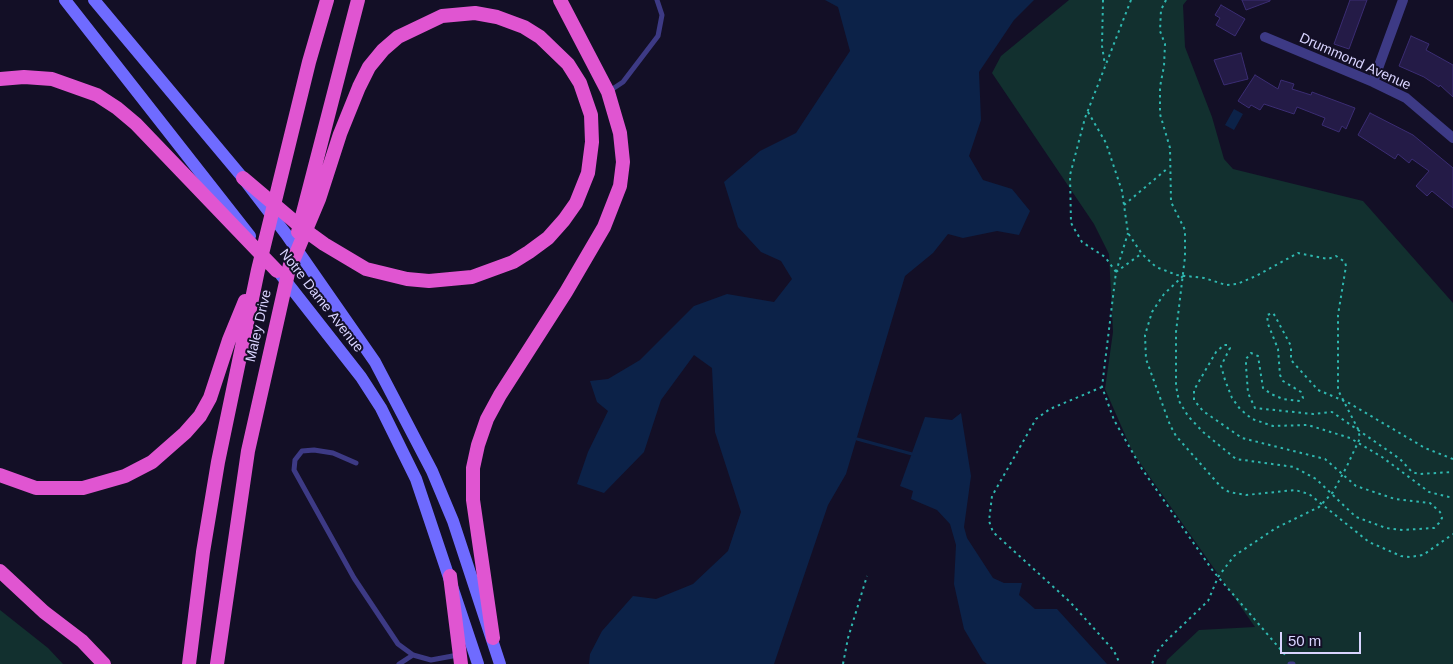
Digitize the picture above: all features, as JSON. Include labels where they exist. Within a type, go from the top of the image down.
[{"type":"highway","name":"Maley Drive","points":[[189,664],[203,552],[218,462],[258,270],[282,168],[327,0]]},
{"type":"highway","name":"Maley Drive","points":[[217,664],[248,451],[277,318],[283,269],[308,185],[358,0]]},
{"type":"highway","points":[[493,638],[473,500],[473,468],[478,445],[487,420],[500,394],[592,250],[612,210],[620,186],[623,162],[620,133],[608,92],[560,0]]},
{"type":"highway","points":[[0,79],[24,77],[52,79],[97,95],[117,108],[136,124],[283,269],[319,199],[350,107],[369,68],[383,50],[398,37],[426,22],[442,16],[475,13],[497,17],[524,27],[555,50],[568,64],[580,83],[590,115],[592,142],[588,173],[576,203],[554,232],[529,252],[513,262],[472,278],[429,281],[407,279],[366,268],[324,244],[242,178]]},
{"type":"highway","points":[[0,475],[36,488],[83,488],[125,476],[163,453],[186,433],[200,416],[210,398],[229,340],[258,270]]},
{"type":"highway","points":[[0,571],[44,612],[82,641],[104,664]]},
{"type":"highway","points":[[450,576],[460,660]]},
{"type":"main road","name":"Notre Dame Avenue","points":[[65,0],[283,269],[381,408],[416,479],[478,664]]},
{"type":"main road","name":"Notre Dame Avenue","points":[[94,0],[242,178],[352,327],[395,397],[432,471],[453,521],[500,664]]},
{"type":"street","points":[[1373,82],[1403,0]]},
{"type":"street","name":"Drummond Avenue","points":[[1265,37],[1373,82],[1406,98],[1453,138]]},
{"type":"lane","points":[[608,92],[624,82],[658,36],[662,16],[657,0]]},
{"type":"lane","points":[[356,463],[333,453],[314,450],[302,451],[295,460],[294,470],[354,578],[398,644],[413,655],[431,660],[460,660]]},
{"type":"lane","points":[[399,664],[413,655]]},
{"type":"path","points":[[1103,0],[1102,46],[1106,66]]},
{"type":"path","points":[[1116,272],[1106,257],[1082,242],[1071,224],[1070,175],[1088,112],[1131,0]]},
{"type":"path","points":[[1166,0],[1160,10],[1160,31],[1165,44],[1164,66],[1160,87],[1160,114],[1170,148],[1171,202],[1185,230],[1183,276],[1176,332],[1176,378],[1179,401],[1188,416],[1203,432],[1236,459],[1294,467],[1316,479],[1356,517],[1386,528],[1403,530],[1434,528],[1442,518],[1437,507],[1430,503],[1376,493],[1356,486],[1325,459],[1242,438],[1203,411],[1194,400],[1194,390],[1216,352],[1224,345],[1227,345],[1230,348],[1221,366],[1225,380],[1232,398],[1240,409],[1252,419],[1272,426],[1308,425],[1350,438],[1429,492],[1453,498]]},
{"type":"path","points":[[1088,112],[1106,143],[1122,191],[1128,234],[1116,272],[1102,387],[1114,420],[1131,451],[1218,577],[1292,664]]},
{"type":"path","points":[[1124,204],[1169,167]]},
{"type":"path","points":[[1128,234],[1142,254],[1156,267],[1183,276],[1204,278],[1226,285],[1237,284],[1298,253],[1317,258],[1340,258],[1346,266],[1338,315],[1338,390],[1358,429],[1360,438],[1332,494],[1322,503],[1276,528],[1234,556],[1218,577],[1208,600],[1166,641],[1156,653],[1152,664]]},
{"type":"path","points":[[1116,272],[1142,254]]},
{"type":"path","points":[[1183,276],[1164,294],[1152,312],[1145,335],[1146,359],[1176,436],[1221,487],[1229,492],[1246,495],[1295,490],[1309,494],[1369,542],[1410,558],[1423,555],[1453,534]]},
{"type":"path","points":[[1453,459],[1425,448],[1341,399],[1318,390],[1291,360],[1291,346],[1280,322],[1272,314],[1268,315],[1268,324],[1278,349],[1280,376],[1283,381],[1301,392],[1303,398],[1300,401],[1283,398],[1270,394],[1263,388],[1258,356],[1251,353],[1246,359],[1246,366],[1248,393],[1255,408],[1313,414],[1332,412],[1400,459],[1412,472],[1419,474],[1453,472]]},
{"type":"path","points":[[1102,387],[1050,409],[1036,419],[992,496],[989,521],[993,532],[1070,602],[1114,651],[1120,664]]},
{"type":"path","points":[[843,664],[848,638],[867,576]]},
{"type":"green space","points":[[1069,0],[1187,0],[1183,5],[1185,47],[1212,117],[1224,159],[1233,169],[1363,201],[1453,303],[1453,664],[1166,664],[1167,660],[1199,630],[1255,627],[1133,453],[1105,389],[1113,332],[1109,254],[1094,224],[992,73],[1001,56]]},
{"type":"green space","points":[[0,610],[48,648],[63,664],[0,664]]},
{"type":"water","points":[[825,0],[1034,0],[1014,20],[979,72],[981,120],[969,156],[983,180],[1012,189],[1030,211],[1019,235],[997,231],[963,238],[948,234],[933,253],[905,276],[846,474],[828,505],[774,664],[589,664],[590,654],[602,631],[633,596],[656,599],[693,584],[728,551],[741,512],[715,432],[712,368],[694,355],[661,400],[644,452],[604,493],[577,484],[588,452],[608,411],[597,402],[590,381],[608,379],[640,360],[694,306],[727,294],[774,302],[792,279],[781,261],[761,252],[738,227],[724,182],[760,151],[796,133],[850,51],[838,7]]},
{"type":"water","points":[[1234,109],[1243,114],[1234,130],[1225,125]]},
{"type":"water","points":[[961,413],[971,476],[964,527],[967,538],[993,578],[1004,583],[1022,583],[1019,595],[1035,609],[1057,609],[1107,664],[987,664],[983,661],[964,629],[954,584],[956,545],[950,524],[937,510],[911,499],[913,491],[900,486],[925,417],[952,420]]},
{"type":"building","points":[[1242,0],[1270,0],[1270,1],[1246,10]]},
{"type":"building","points":[[1350,0],[1367,0],[1349,49],[1334,44]]},
{"type":"building","points":[[1221,5],[1245,19],[1235,36],[1216,25],[1220,18],[1215,15]]},
{"type":"building","points":[[1411,36],[1429,44],[1426,50],[1453,65],[1453,97],[1440,85],[1439,87],[1424,77],[1399,66]]},
{"type":"building","points":[[1241,53],[1248,79],[1224,85],[1214,60]]},
{"type":"building","points":[[1255,75],[1278,89],[1281,80],[1294,84],[1292,89],[1311,95],[1312,92],[1355,108],[1346,129],[1342,126],[1339,132],[1322,125],[1325,118],[1297,107],[1294,114],[1264,104],[1260,110],[1251,105],[1249,108],[1238,101]]},
{"type":"building","points":[[1370,113],[1413,135],[1453,168],[1453,208],[1432,191],[1427,196],[1416,186],[1429,171],[1412,159],[1409,163],[1398,154],[1395,159],[1358,135]]},
{"type":"waterway","points":[[857,439],[912,454]]}]
